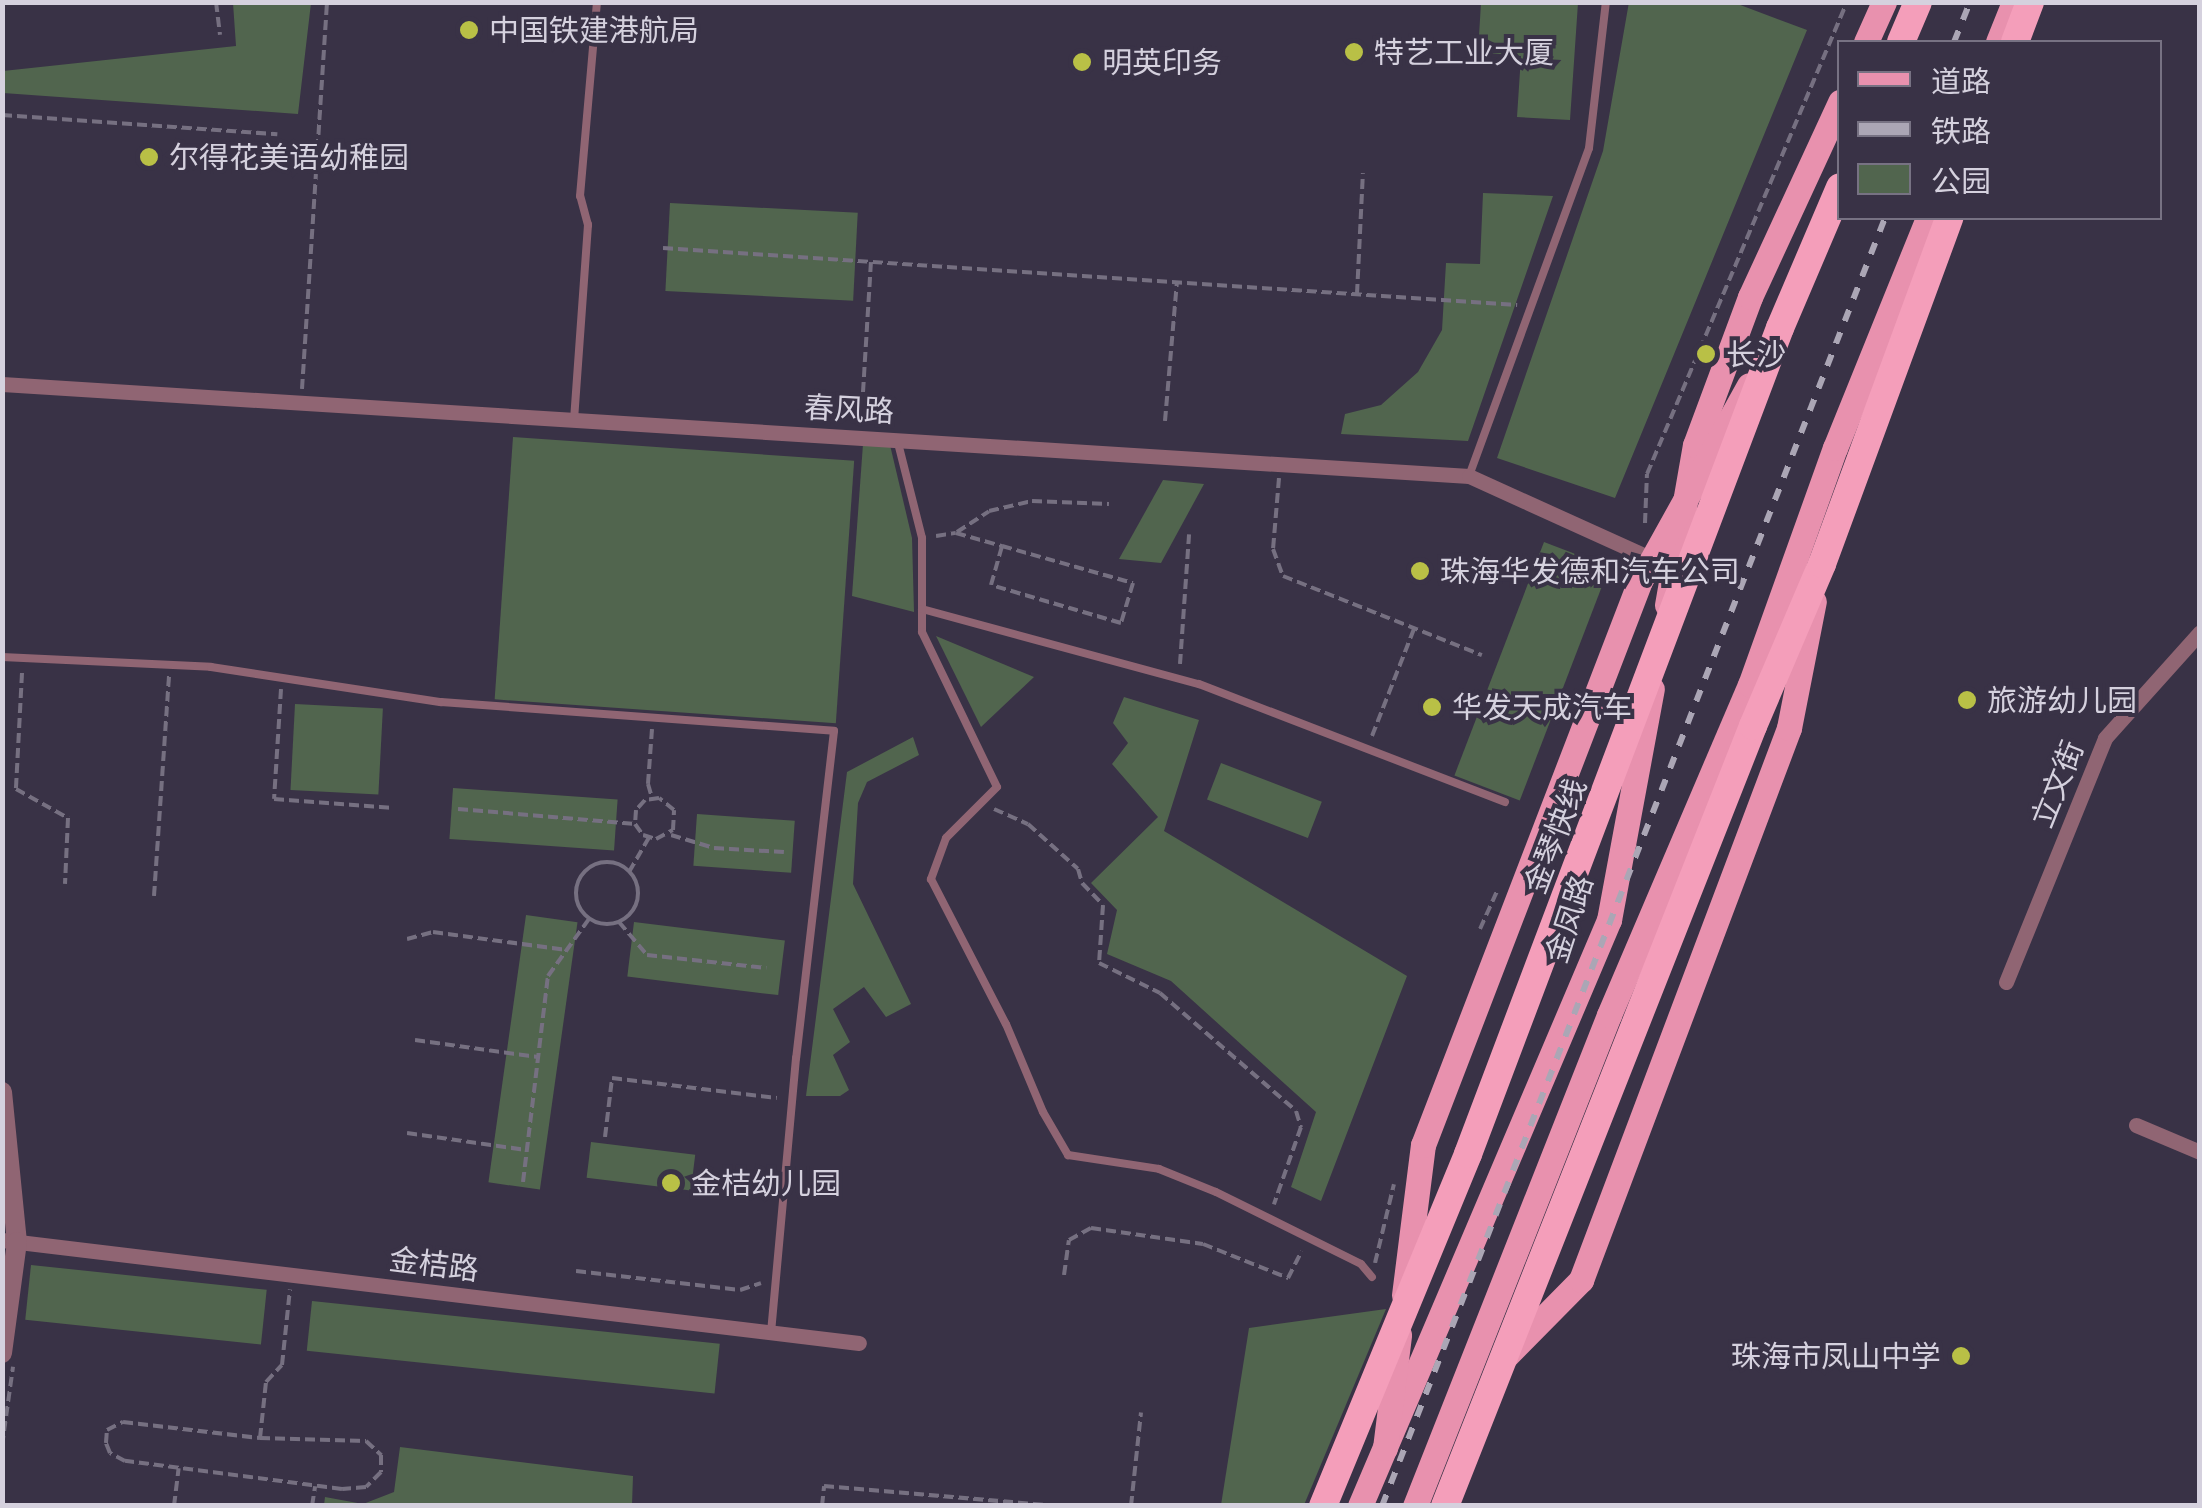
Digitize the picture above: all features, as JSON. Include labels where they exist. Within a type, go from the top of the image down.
[{"type":"highway","points":[[1902,40],[1918,2]]},
{"type":"highway","points":[[2016,40],[2030,2]]},
{"type":"highway","name":"金琴快线","points":[[1323,1506],[1482,1117],[1780,328],[1837,194]]},
{"type":"highway","points":[[1446,1506],[1752,726],[1822,564],[1948,220]]},
{"type":"main road","points":[[1867,40],[1884,2]]},
{"type":"main road","points":[[1999,40],[2014,2]]},
{"type":"main road","name":"金凤路","points":[[1360,1506],[1610,920],[1695,445],[1750,298],[1837,109]]},
{"type":"main road","points":[[1415,1506],[1609,1015],[1750,685],[1835,448],[1927,220]]},
{"type":"main road","points":[[1386,1448],[1423,1145],[1640,581],[1780,328]]},
{"type":"main road","points":[[1454,1408],[1581,1280],[1789,728],[1822,564]]},
{"type":"street","name":"春风路","points":[[2,384],[1469,476],[1674,568]]},
{"type":"street","name":"立文街","points":[[2006,982],[2105,738],[2200,632]]},
{"type":"street","points":[[2,1092],[10,1241],[8,1356]]},
{"type":"street","points":[[2136,1125],[2200,1152]]},
{"type":"street","name":"金桔路","points":[[10,1241],[858,1342]]},
{"type":"lane","points":[[574,422],[588,225],[580,196],[597,2]]},
{"type":"lane","points":[[1469,476],[1589,148],[1606,2]]},
{"type":"lane","points":[[897,439],[922,538],[922,632],[997,787],[946,838],[932,879],[1006,1024],[1043,1112],[1068,1154],[1159,1169],[1362,1264],[1372,1277]]},
{"type":"lane","points":[[922,609],[1179,679],[1505,802]]},
{"type":"lane","points":[[2,658],[170,665],[441,702],[834,731],[792,1100],[771,1332]]},
{"type":"path","points":[[216,2],[220,35]]},
{"type":"path","points":[[301,404],[326,2]]},
{"type":"path","points":[[2,115],[277,134]]},
{"type":"path","points":[[1357,294],[1364,173]]},
{"type":"path","points":[[663,248],[1532,306]]},
{"type":"path","points":[[863,392],[871,262]]},
{"type":"path","points":[[1165,421],[1176,282]]},
{"type":"path","points":[[1281,463],[1272,550],[1283,576],[1482,654]]},
{"type":"path","points":[[956,533],[989,511],[1032,501],[1110,504]]},
{"type":"path","points":[[922,538],[956,533],[1002,546],[1132,583],[1122,622],[991,585],[1002,546]]},
{"type":"path","points":[[1179,679],[1189,534]]},
{"type":"path","points":[[1367,749],[1414,629]]},
{"type":"path","points":[[23,658],[16,790],[68,818],[64,884]]},
{"type":"path","points":[[154,896],[170,665]]},
{"type":"path","points":[[282,678],[274,799],[394,808]]},
{"type":"path","points":[[652,798],[648,784],[653,718]]},
{"type":"path","points":[[635,824],[640,804],[652,798],[665,800],[674,810],[676,824],[668,835]]},
{"type":"path","points":[[980,803],[1028,824],[1078,869],[1082,883],[1103,905],[1099,963],[1160,993],[1296,1111],[1301,1127],[1269,1218]]},
{"type":"path","points":[[458,809],[635,824],[649,838]]},
{"type":"path","points":[[649,838],[668,835],[714,848],[784,852]]},
{"type":"path","points":[[619,922],[638,900],[629,872],[649,838]]},
{"type":"path","points":[[589,919],[576,892],[583,873],[601,863],[629,872]]},
{"type":"path","points":[[589,919],[619,922],[647,955],[766,968]]},
{"type":"path","points":[[523,1182],[548,976],[589,919]]},
{"type":"path","points":[[406,939],[433,932],[567,950]]},
{"type":"path","points":[[415,1040],[538,1056]]},
{"type":"path","points":[[605,1137],[612,1078],[792,1100]]},
{"type":"path","points":[[407,1133],[526,1150]]},
{"type":"path","points":[[1064,1275],[1069,1240],[1091,1228],[1203,1244],[1288,1278],[1309,1238]]},
{"type":"path","points":[[576,1270],[740,1290],[775,1278]]},
{"type":"path","points":[[260,1438],[266,1382],[282,1365],[292,1275]]},
{"type":"path","points":[[2,1446],[8,1356]]},
{"type":"path","points":[[1131,1506],[1141,1413]]},
{"type":"path","points":[[123,1422],[260,1438],[356,1438],[375,1446],[381,1454],[381,1472],[366,1487],[355,1490],[315,1486],[116,1459],[106,1443],[107,1430],[123,1422]]},
{"type":"path","points":[[174,1506],[178,1468]]},
{"type":"path","points":[[312,1506],[315,1486]]},
{"type":"path","points":[[822,1506],[824,1486],[1058,1506]]},
{"type":"green space","points":[[1629,2],[1735,3],[1807,30],[1615,498],[1497,458],[1603,151]]},
{"type":"green space","points":[[233,3],[311,3],[298,114],[3,93],[3,71],[236,46]]},
{"type":"green space","points":[[1481,3],[1578,3],[1570,120],[1517,117],[1521,56],[1478,52]]},
{"type":"green space","points":[[1483,193],[1553,196],[1468,441],[1341,434],[1345,414],[1381,405],[1418,372],[1442,330],[1446,263],[1480,264]]},
{"type":"green space","points":[[670,203],[858,213],[853,301],[665,291]]},
{"type":"green space","points":[[513,437],[854,461],[836,723],[495,699]]},
{"type":"green space","points":[[863,444],[890,445],[912,538],[914,612],[852,596]]},
{"type":"green space","points":[[1163,480],[1204,484],[1161,563],[1119,559]]},
{"type":"green space","points":[[1544,542],[1609,567],[1520,800],[1454,775]]},
{"type":"green space","points":[[936,636],[1034,677],[981,727]]},
{"type":"green space","points":[[1124,697],[1199,720],[1164,831],[1407,976],[1321,1201],[1291,1187],[1316,1112],[1171,981],[1107,954],[1117,910],[1091,883],[1158,817],[1112,764],[1128,743],[1113,723]]},
{"type":"green space","points":[[295,704],[383,709],[378,794],[290,790]]},
{"type":"green space","points":[[913,737],[919,755],[867,782],[858,803],[853,884],[911,1004],[886,1017],[864,987],[833,1009],[850,1042],[833,1055],[849,1090],[840,1096],[806,1096],[847,772]]},
{"type":"green space","points":[[1221,763],[1322,802],[1308,838],[1207,799]]},
{"type":"green space","points":[[453,788],[618,800],[614,850],[449,839]]},
{"type":"green space","points":[[697,814],[795,821],[791,873],[693,866]]},
{"type":"green space","points":[[526,915],[577,922],[540,1190],[488,1182]]},
{"type":"green space","points":[[634,922],[785,941],[778,995],[627,977]]},
{"type":"green space","points":[[591,1142],[695,1155],[691,1191],[587,1178]]},
{"type":"green space","points":[[31,1265],[267,1290],[261,1344],[25,1320]]},
{"type":"green space","points":[[312,1301],[720,1344],[715,1394],[307,1351]]},
{"type":"green space","points":[[1386,1309],[1304,1505],[1221,1505],[1249,1328]]},
{"type":"green space","points":[[400,1447],[633,1476],[632,1505],[324,1505],[325,1497],[363,1504],[394,1492]]},
{"type":"railway","points":[[1955,40],[1970,2]]},
{"type":"railway","points":[[1382,1506],[1884,220]]},
{"type":"place","name":"中国铁建港航局","points":[[469,30]]},
{"type":"place","name":"特艺工业大厦","points":[[1354,52]]},
{"type":"place","name":"明英印务","points":[[1082,62]]},
{"type":"place","name":"尔得花美语幼稚园","points":[[149,157]]},
{"type":"place","name":"长沙","points":[[1706,354]]},
{"type":"place","name":"珠海华发德和汽车公司","points":[[1420,571]]},
{"type":"place","name":"旅游幼儿园","points":[[1967,700]]},
{"type":"place","name":"华发天成汽车","points":[[1432,707]]},
{"type":"place","name":"金桔幼儿园","points":[[671,1183]]},
{"type":"place","name":"珠海市凤山中学","points":[[1961,1356]]}]
